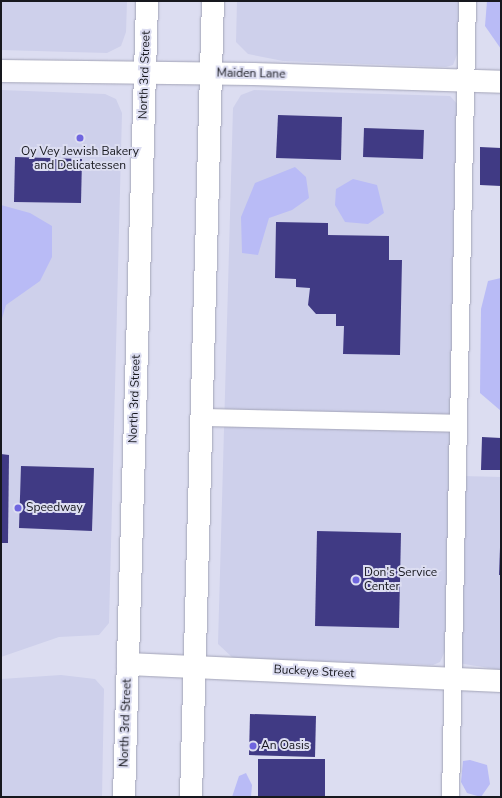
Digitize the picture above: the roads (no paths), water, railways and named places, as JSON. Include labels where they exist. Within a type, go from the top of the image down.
[{"type":"main road","name":"North 3rd Street","points":[[124,797],[147,1]]},
{"type":"main road","points":[[192,797],[213,1]]},
{"type":"main road","name":"Maiden Lane","points":[[1,71],[211,74],[501,82]]},
{"type":"main road","name":"Buckeye Street","points":[[128,664],[501,681]]},
{"type":"lane","points":[[450,797],[451,679],[467,1]]},
{"type":"lane","points":[[202,417],[458,423]]},
{"type":"place","name":"Oy Vey Jewish Bakery and Delicatessen","points":[[80,138]]},
{"type":"place","name":"Speedway","points":[[18,508]]},
{"type":"place","name":"Don's Service Center","points":[[356,580]]},
{"type":"place","name":"An Oasis","points":[[253,746]]}]
